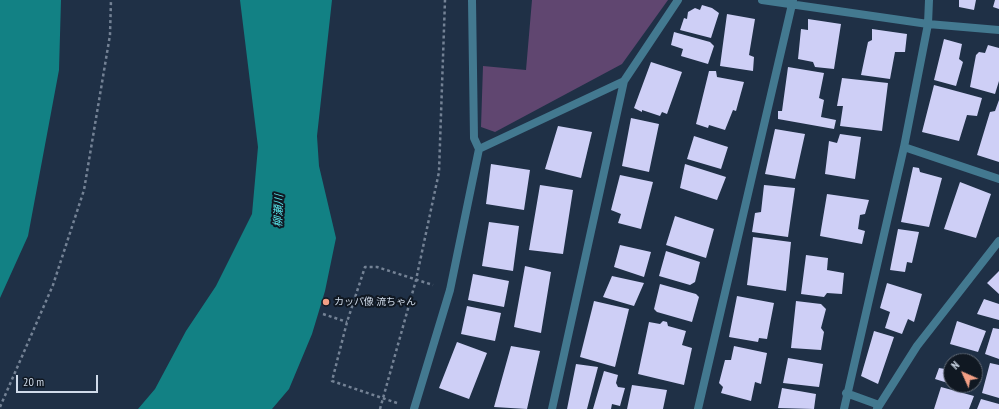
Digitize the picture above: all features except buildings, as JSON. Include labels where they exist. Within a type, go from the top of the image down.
[{"type":"street","points":[[417,408],[450,290],[479,149],[474,138],[472,0]]},
{"type":"street","points":[[552,409],[624,81],[678,0]]},
{"type":"street","points":[[762,0],[793,2],[928,24],[999,30]]},
{"type":"street","points":[[844,409],[846,393],[904,147],[928,24],[929,0]]},
{"type":"street","points":[[698,409],[793,2]]},
{"type":"street","points":[[479,149],[624,81]]},
{"type":"street","points":[[904,147],[999,179]]},
{"type":"street","points":[[846,393],[878,407],[917,346],[999,241]]},
{"type":"path","points":[[0,407],[53,285],[84,190],[110,35],[111,0]]},
{"type":"path","points":[[380,409],[416,280],[439,172],[445,0]]},
{"type":"path","points":[[383,399],[332,381],[347,322],[365,268],[377,267],[416,280]]},
{"type":"path","points":[[323,314],[347,322]]},
{"type":"shaded area","points":[[532,0],[668,0],[622,64],[495,132],[481,127],[483,66],[526,70]]},
{"type":"water","points":[[0,0],[61,0],[59,70],[28,236],[0,298]]},
{"type":"water","name":"柳瀬川","points":[[240,0],[332,0],[317,136],[319,166],[336,238],[325,291],[312,334],[289,389],[272,409],[138,409],[155,389],[186,331],[216,286],[252,214],[258,147]]},
{"type":"place","name":"カッパ像 流ちゃん","points":[[326,302]]}]
